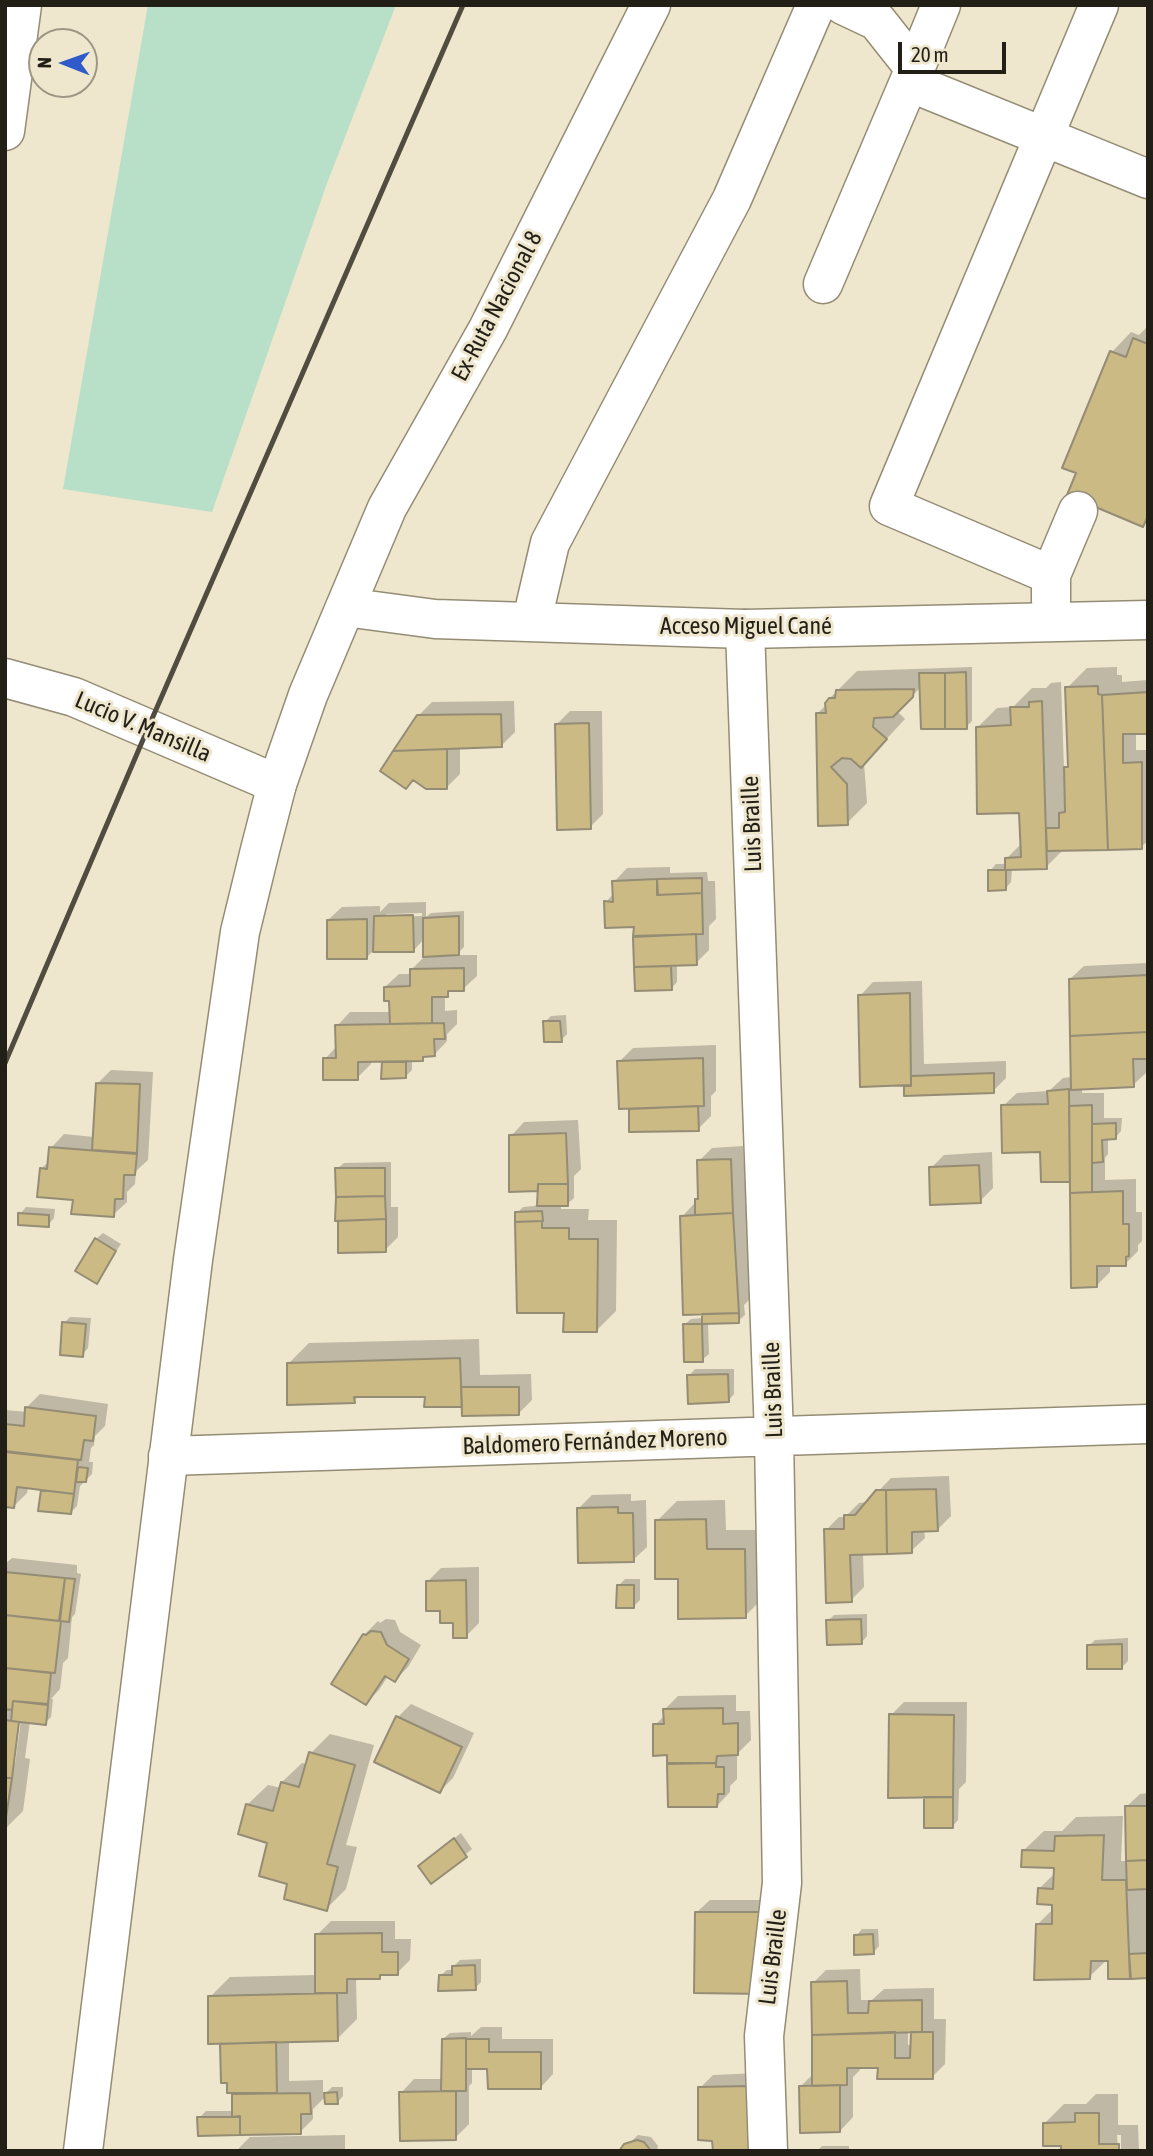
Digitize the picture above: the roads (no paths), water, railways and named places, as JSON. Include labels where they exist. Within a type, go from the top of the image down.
[{"type":"main road","points":[[5,131],[22,5]]},
{"type":"main road","name":"Ex-Ruta Nacional 8","points":[[83,2151],[192,1260],[243,920],[277,784],[308,695],[387,508],[488,329],[651,5]]},
{"type":"main road","points":[[532,620],[550,543],[732,199],[817,5]]},
{"type":"main road","points":[[843,5],[877,21],[912,75],[1043,136],[1148,179]]},
{"type":"main road","points":[[823,284],[941,5]]},
{"type":"main road","points":[[1051,575],[889,506],[1099,5]]},
{"type":"main road","points":[[1051,621],[1051,575],[1078,511]]},
{"type":"main road","name":"Acceso Miguel Cané","points":[[345,607],[435,619],[532,620],[745,629],[1148,620]]},
{"type":"main road","name":"Luis Braille","points":[[745,629],[775,1436],[782,1883],[764,2036],[768,2151]]},
{"type":"main road","name":"Lucio V. Mansilla","points":[[5,678],[74,697],[277,784]]},
{"type":"main road","name":"Baldomero Fernández Moreno","points":[[168,1456],[1148,1424]]},
{"type":"railway","points":[[5,1063],[463,5]]}]
